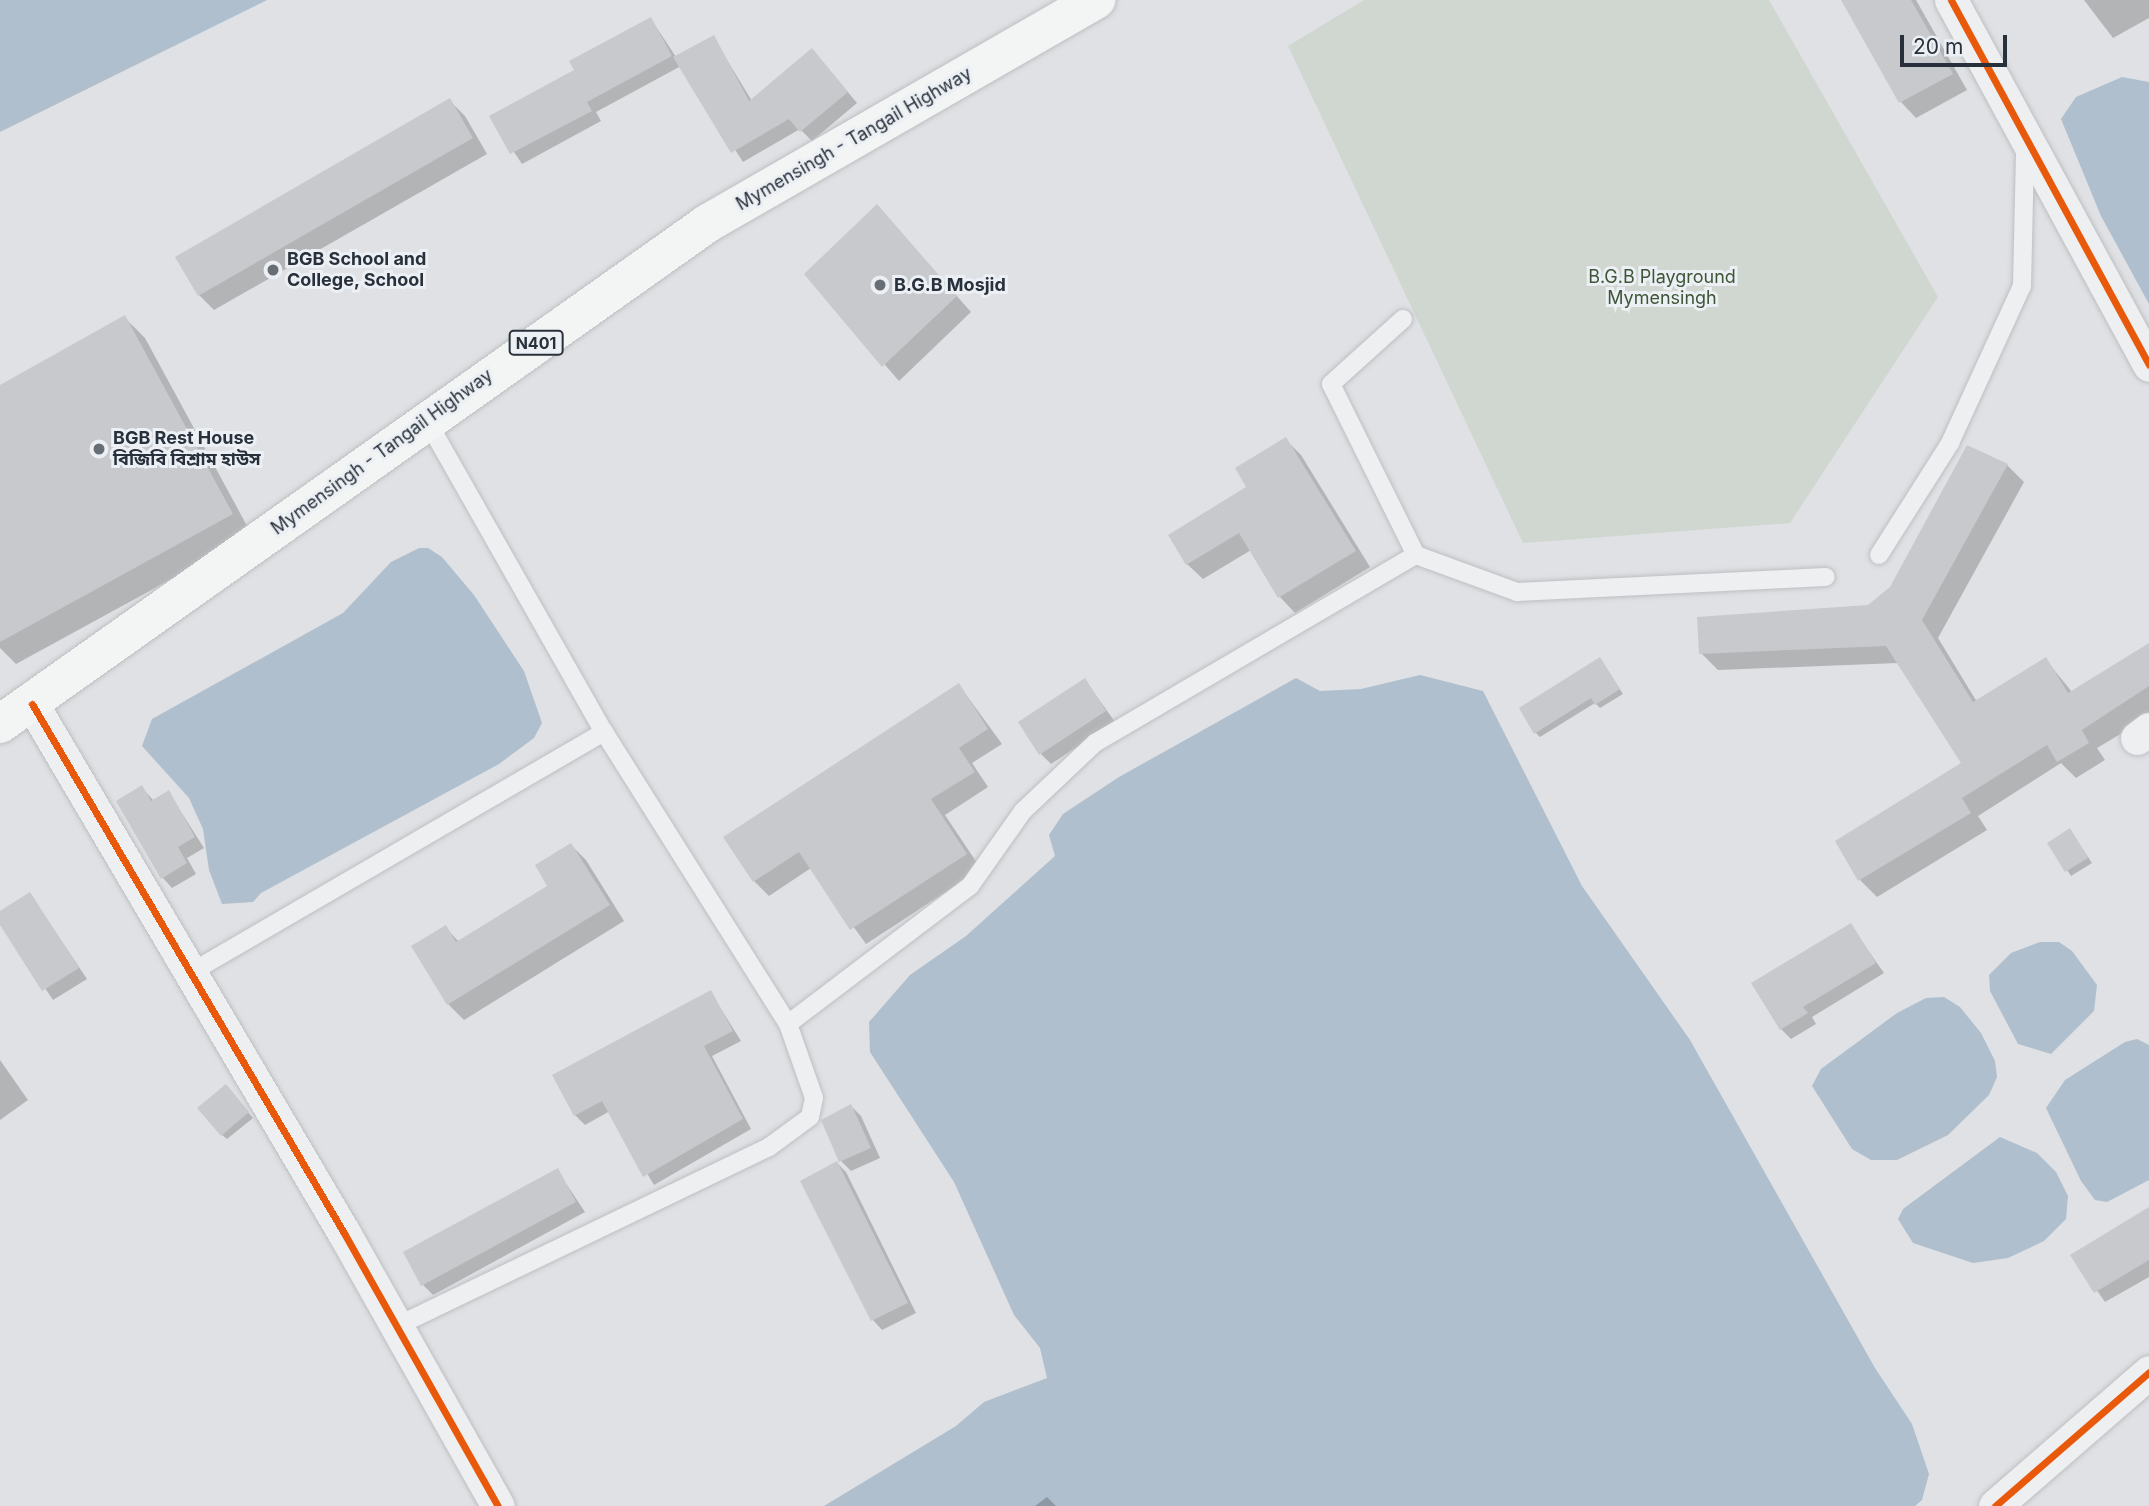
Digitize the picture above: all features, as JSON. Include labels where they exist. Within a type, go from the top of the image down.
[{"type":"highway","name":"Mymensingh - Tangail Highway","points":[[0,724],[32,704],[426,419],[708,223],[1096,0]]},
{"type":"street","points":[[1951,0],[2149,365]]},
{"type":"street","points":[[32,704],[498,1506]]},
{"type":"street","points":[[2010,1500],[2149,1372]]},
{"type":"lane","points":[[1879,555],[1950,443],[2022,286],[2025,135]]},
{"type":"lane","points":[[1404,319],[1331,384],[1416,555],[1517,592],[1826,577]]},
{"type":"lane","points":[[395,1327],[769,1147],[810,1117],[814,1098],[788,1024],[604,732],[426,419]]},
{"type":"lane","points":[[788,1024],[970,886],[1023,811],[1095,743],[1416,555]]},
{"type":"lane","points":[[190,973],[604,732]]},
{"type":"green space","name":"B.G.B Playground Mymensingh","points":[[1364,0],[1769,0],[1938,297],[1790,523],[1523,543],[1288,46]]},
{"type":"water","points":[[0,0],[267,0],[0,132]]},
{"type":"water","points":[[2122,77],[2149,82],[2149,304],[2101,216],[2061,119],[2076,97]]},
{"type":"water","points":[[419,548],[428,548],[442,557],[474,595],[524,671],[542,723],[534,738],[499,764],[261,893],[253,902],[222,904],[209,870],[203,829],[189,798],[142,746],[152,719],[343,613],[391,562]]},
{"type":"water","points":[[1420,675],[1483,691],[1582,886],[1690,1040],[1875,1368],[1912,1424],[1929,1474],[1922,1500],[1915,1506],[824,1506],[956,1426],[984,1402],[1047,1378],[1040,1348],[1014,1315],[954,1182],[870,1052],[869,1022],[910,975],[966,936],[1055,856],[1049,835],[1063,814],[1119,777],[1296,678],[1320,691],[1361,689]]},
{"type":"water","points":[[2040,942],[2059,942],[2072,951],[2097,985],[2094,1011],[2051,1054],[2018,1044],[1990,991],[1989,975],[2011,953]]},
{"type":"water","points":[[1944,997],[1960,1007],[1981,1033],[1995,1061],[1997,1077],[1989,1095],[1948,1135],[1897,1160],[1871,1160],[1852,1149],[1812,1086],[1821,1069],[1897,1013],[1926,998]]},
{"type":"water","points":[[2137,1039],[2149,1045],[2149,1180],[2107,1202],[2095,1200],[2081,1181],[2046,1108],[2065,1080],[2125,1042]]},
{"type":"water","points":[[2000,1137],[2037,1153],[2056,1172],[2068,1196],[2066,1219],[2044,1241],[2008,1258],[1973,1263],[1913,1243],[1898,1219],[1903,1209]]},
{"type":"building","points":[[1841,0],[1911,0],[1953,74],[1899,103]]},
{"type":"building","points":[[651,17],[672,56],[587,102],[592,111],[510,154],[489,116],[574,70],[569,61]]},
{"type":"building","points":[[714,35],[749,101],[812,48],[848,92],[800,132],[789,119],[731,153],[673,57]]},
{"type":"building","points":[[450,98],[473,138],[198,296],[175,257]]},
{"type":"building","name":"B.G.B Mosjid","points":[[877,204],[957,296],[882,367],[804,274]]},
{"type":"building","name":"BGB Rest House বিজিবি বিশ্রাম হাউস","points":[[125,315],[233,514],[0,642],[0,385]]},
{"type":"building","points":[[1286,437],[1356,551],[1278,598],[1239,533],[1186,565],[1168,535],[1246,487],[1235,468]]},
{"type":"building","points":[[1967,445],[2008,464],[1922,620],[1973,702],[2046,657],[2068,693],[2149,643],[2149,686],[2082,730],[2089,743],[2057,762],[2047,745],[1962,798],[1971,813],[1858,881],[1835,841],[1961,763],[1886,646],[1699,654],[1697,617],[1868,605],[1890,587]]},
{"type":"building","points":[[1600,657],[1620,689],[1595,705],[1591,698],[1534,734],[1519,708]]},
{"type":"building","points":[[1085,678],[1106,711],[1039,755],[1018,722]]},
{"type":"building","points":[[959,683],[988,729],[959,748],[975,772],[931,799],[967,854],[850,930],[799,852],[753,882],[723,837]]},
{"type":"building","points":[[142,785],[151,801],[169,790],[195,837],[178,847],[187,863],[161,879],[116,801]]},
{"type":"building","points":[[2070,828],[2088,858],[2065,872],[2047,843]]},
{"type":"building","points":[[571,843],[610,905],[447,1005],[411,946],[446,925],[456,942],[547,886],[535,865]]},
{"type":"building","points":[[30,892],[79,968],[42,991],[0,925],[0,911]]},
{"type":"building","points":[[1851,923],[1876,963],[1803,1007],[1808,1013],[1780,1030],[1751,983]]},
{"type":"building","points":[[711,990],[733,1031],[704,1046],[743,1119],[643,1177],[602,1101],[574,1116],[552,1075]]},
{"type":"building","points":[[226,1084],[249,1112],[221,1136],[197,1108]]},
{"type":"building","points":[[851,1104],[871,1148],[839,1162],[821,1120]]},
{"type":"building","points":[[837,1161],[908,1303],[871,1321],[800,1181]]},
{"type":"building","points":[[558,1168],[576,1202],[421,1286],[403,1252]]},
{"type":"building","points":[[2149,1207],[2149,1260],[2094,1293],[2070,1255]]},
{"type":"cycle path","points":[[1951,0],[2149,365]]},
{"type":"cycle path","points":[[32,704],[344,1233],[498,1506]]},
{"type":"cycle path","points":[[1995,1506],[2149,1372]]},
{"type":"place","name":"BGB School and College, School","points":[[273,270]]},
{"type":"place","name":"B.G.B Mosjid","points":[[880,285]]},
{"type":"place","name":"BGB Rest House বিজিবি বিশ্রাম হাউস","points":[[99,449]]}]
